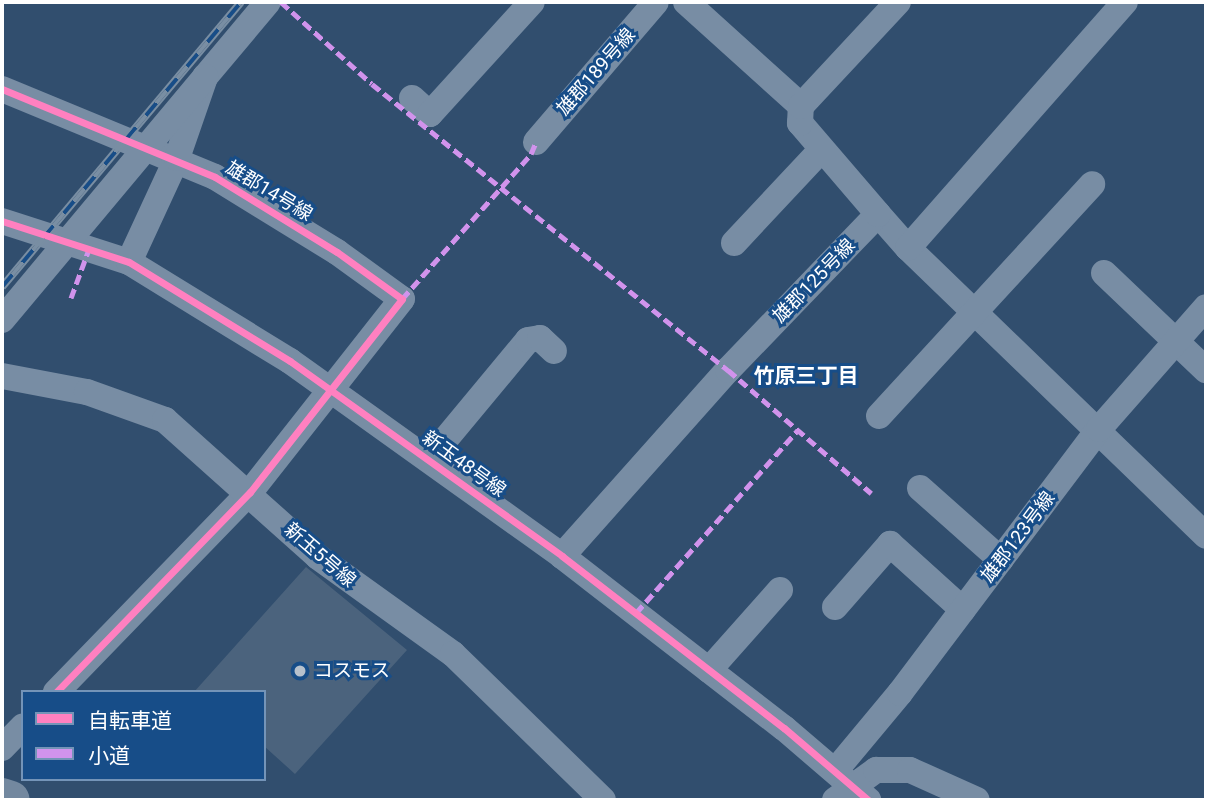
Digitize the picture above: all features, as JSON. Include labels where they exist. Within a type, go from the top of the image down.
[{"type":"street","points":[[2,320],[268,2]]},
{"type":"street","points":[[412,98],[430,114],[532,2]]},
{"type":"street","name":"雄郡189号線","points":[[536,142],[656,2]]},
{"type":"street","points":[[686,2],[714,11],[802,106]]},
{"type":"street","points":[[898,2],[802,106],[800,123],[908,248],[1099,429],[1206,536]]},
{"type":"street","points":[[908,248],[1125,2]]},
{"type":"street","points":[[129,262],[177,158],[205,78]]},
{"type":"street","name":"雄郡14号線","points":[[2,89],[177,158],[273,211],[402,299],[333,390]]},
{"type":"street","points":[[734,243],[821,150]]},
{"type":"street","points":[[879,416],[1092,184]]},
{"type":"street","name":"雄郡125号線","points":[[562,556],[728,370],[878,214]]},
{"type":"street","name":"新玉48号線","points":[[2,221],[129,262],[333,390],[562,556],[709,670],[847,789]]},
{"type":"street","points":[[1104,273],[1177,339],[1206,370]]},
{"type":"street","name":"雄郡123号線","points":[[847,789],[963,610],[1099,429],[1206,307]]},
{"type":"street","points":[[430,458],[528,340],[540,338],[554,351]]},
{"type":"street","name":"新玉5号線","points":[[2,376],[87,392],[165,420],[250,492],[318,557],[463,662],[603,800]]},
{"type":"street","points":[[58,690],[250,492],[333,390]]},
{"type":"street","points":[[920,488],[1001,560]]},
{"type":"street","points":[[835,607],[890,544],[963,610]]},
{"type":"street","points":[[709,670],[780,590]]},
{"type":"street","points":[[2,748],[21,728]]},
{"type":"street","points":[[847,789],[876,770],[910,770],[977,800]]},
{"type":"street","points":[[2,797],[11,800]]},
{"type":"building","name":"コスモス","points":[[306,567],[407,650],[295,774],[266,748],[266,690],[196,690]]},
{"type":"railway","points":[[2,287],[241,2]]},
{"type":"marked path","points":[[281,2],[372,84],[728,370],[871,493]]},
{"type":"marked path","points":[[402,299],[531,154],[536,142]]},
{"type":"marked path","points":[[71,298],[89,249]]},
{"type":"marked path","points":[[636,613],[798,430]]},
{"type":"cycle path","points":[[2,89],[215,177],[337,252],[402,299],[250,492],[58,690]]},
{"type":"cycle path","points":[[2,221],[129,262],[290,361],[562,556],[784,728],[868,800]]},
{"type":"place","name":"コスモス","points":[[300,671]]},
{"type":"district","name":"竹原三丁目","points":[[806,376]]}]
